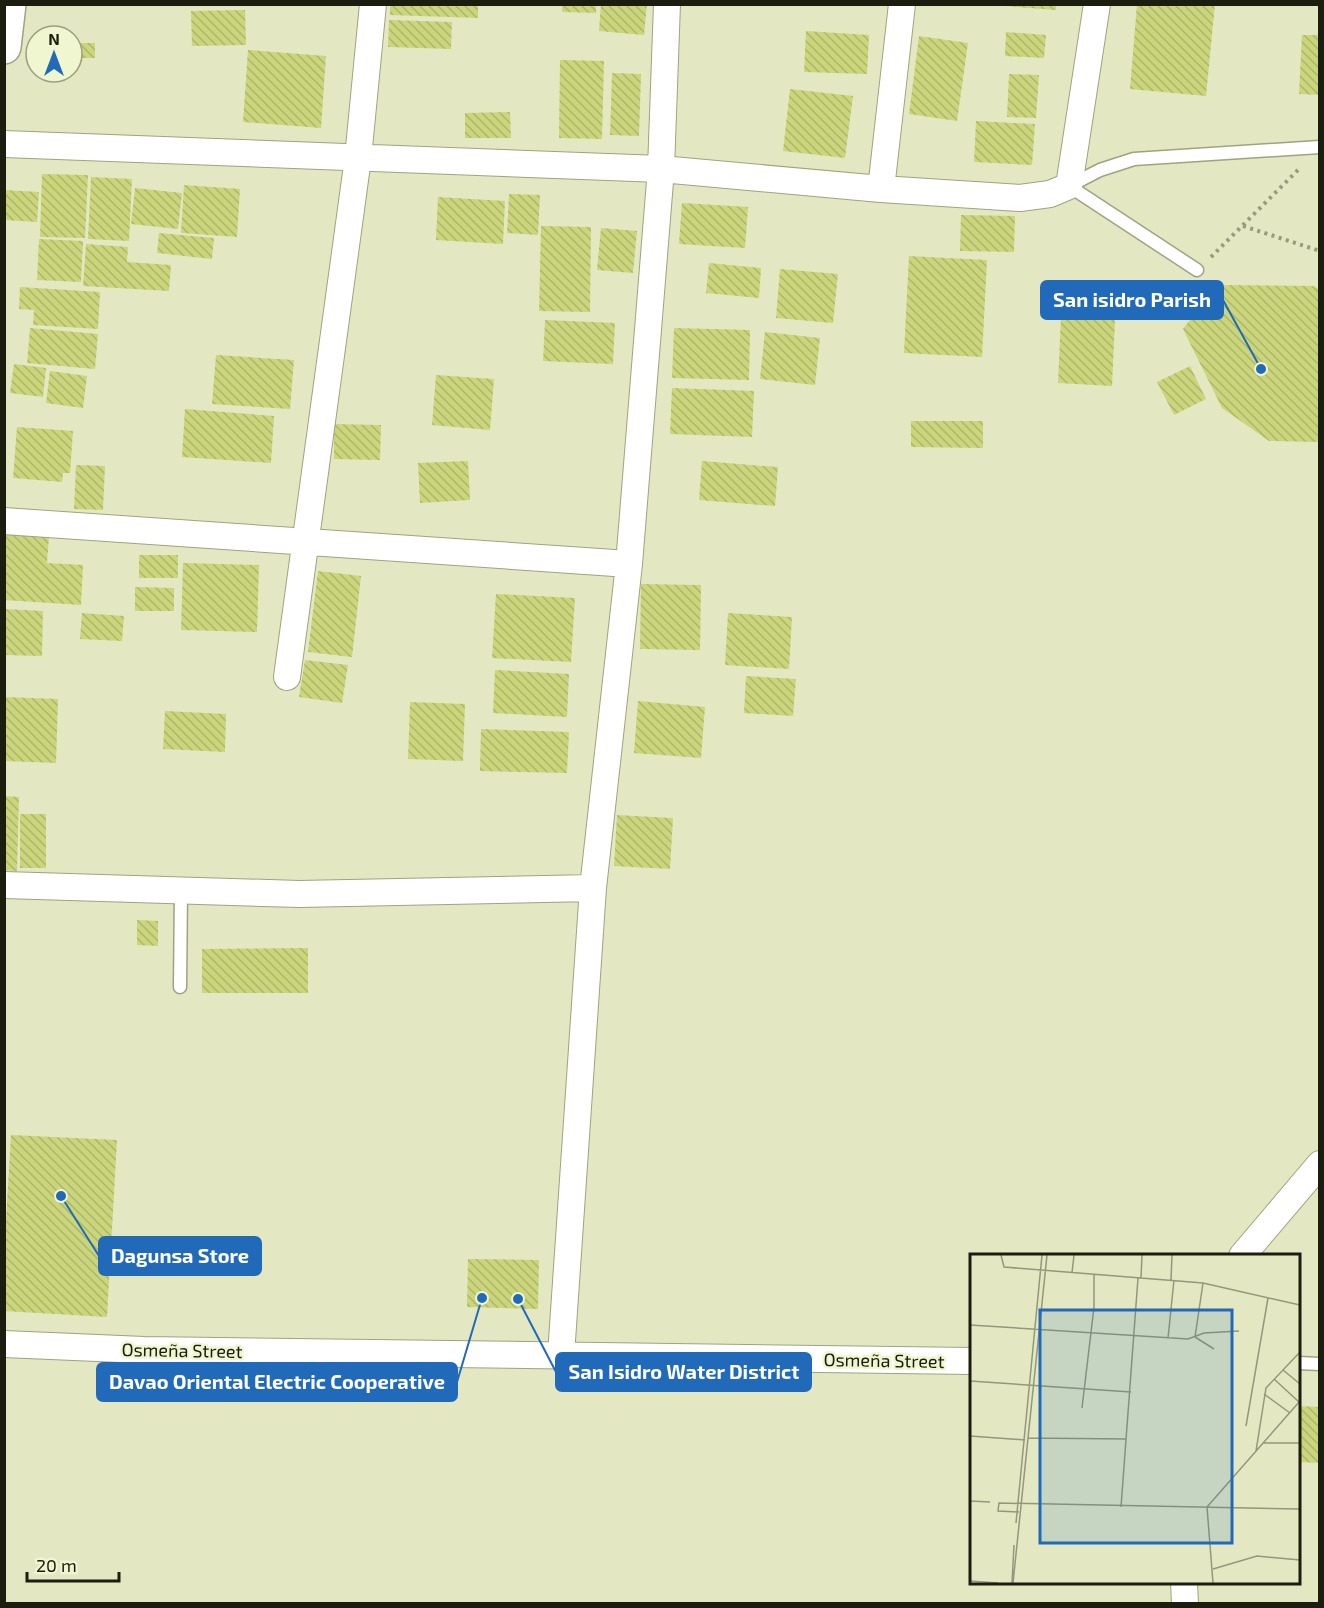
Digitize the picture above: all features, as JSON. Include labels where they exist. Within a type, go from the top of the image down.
[{"type":"main road","points":[[4,47],[9,4]]},
{"type":"street","points":[[287,677],[358,158],[374,4]]},
{"type":"street","points":[[561,1355],[593,888],[629,564],[662,169],[667,4]]},
{"type":"street","points":[[881,189],[902,4]]},
{"type":"street","points":[[4,144],[662,169],[881,189],[1020,198],[1050,194],[1069,186],[1097,4]]},
{"type":"street","points":[[4,520],[629,564]]},
{"type":"street","points":[[4,885],[299,894],[593,888]]},
{"type":"street","points":[[1244,1254],[1320,1164]]},
{"type":"street","name":"Osmeña Street","points":[[4,1344],[144,1350],[970,1361]]},
{"type":"street","points":[[1184,1584],[1185,1604]]},
{"type":"lane","points":[[1197,270],[1069,186],[1100,170],[1134,159],[1315,147]]},
{"type":"lane","points":[[180,987],[181,890]]},
{"type":"lane","points":[[1300,1363],[1320,1364]]},
{"type":"path","points":[[1197,270],[1295,175],[1315,147]]},
{"type":"path","points":[[1243,226],[1320,251]]},
{"type":"building","points":[[390,4],[478,4],[478,18],[390,15]]},
{"type":"building","points":[[562,4],[596,4],[596,13],[562,12]]},
{"type":"building","points":[[601,4],[647,4],[644,35],[599,31]]},
{"type":"building","points":[[979,4],[1056,4],[1056,10]]},
{"type":"building","points":[[1137,4],[1215,4],[1206,96],[1130,89]]},
{"type":"building","points":[[245,10],[246,45],[192,46],[191,11]]},
{"type":"building","points":[[389,20],[452,22],[451,49],[388,47]]},
{"type":"building","points":[[806,31],[869,35],[867,74],[804,72]]},
{"type":"building","points":[[1006,32],[1046,35],[1044,58],[1005,56]]},
{"type":"building","points":[[1302,35],[1320,35],[1320,95],[1299,94]]},
{"type":"building","points":[[919,36],[968,43],[957,121],[909,114]]},
{"type":"building","points":[[84,43],[95,43],[95,58],[84,58]]},
{"type":"building","points":[[248,50],[326,56],[321,128],[243,122]]},
{"type":"building","points":[[560,60],[604,61],[602,139],[559,138]]},
{"type":"building","points":[[612,73],[641,74],[639,136],[610,135]]},
{"type":"building","points":[[1009,74],[1039,75],[1036,118],[1007,117]]},
{"type":"building","points":[[790,89],[853,96],[845,158],[783,151]]},
{"type":"building","points":[[510,112],[511,138],[465,138],[465,113]]},
{"type":"building","points":[[976,121],[1035,124],[1032,165],[974,162]]},
{"type":"building","points":[[42,174],[88,175],[85,238],[40,237]]},
{"type":"building","points":[[91,177],[132,179],[129,241],[88,239]]},
{"type":"building","points":[[184,185],[240,189],[237,237],[181,233]]},
{"type":"building","points":[[135,188],[182,193],[178,229],[131,224]]},
{"type":"building","points":[[4,190],[39,192],[37,222],[4,220]]},
{"type":"building","points":[[509,194],[540,195],[538,235],[507,233]]},
{"type":"building","points":[[438,197],[505,201],[503,244],[436,240]]},
{"type":"building","points":[[682,203],[748,207],[745,248],[679,244]]},
{"type":"building","points":[[961,215],[1015,216],[1014,252],[960,251]]},
{"type":"building","points":[[541,226],[591,227],[590,312],[539,311]]},
{"type":"building","points":[[601,228],[637,231],[633,273],[597,270]]},
{"type":"building","points":[[159,233],[214,238],[212,259],[157,253]]},
{"type":"building","points":[[39,239],[83,241],[81,282],[37,280]]},
{"type":"building","points":[[86,244],[128,247],[127,262],[171,265],[169,291],[83,286]]},
{"type":"building","points":[[909,256],[987,260],[982,357],[904,353]]},
{"type":"building","points":[[709,263],[761,268],[759,298],[706,293]]},
{"type":"building","points":[[780,269],[838,274],[833,323],[776,318]]},
{"type":"building","points":[[1216,285],[1314,286],[1320,290],[1320,442],[1269,441],[1222,408],[1183,329]]},
{"type":"building","points":[[20,287],[100,292],[98,329],[33,325],[34,310],[19,309]]},
{"type":"building","points":[[1062,294],[1116,297],[1112,386],[1058,383]]},
{"type":"building","points":[[545,320],[615,323],[613,364],[543,361]]},
{"type":"building","points":[[30,328],[98,334],[95,369],[27,363]]},
{"type":"building","points":[[674,328],[750,330],[749,380],[672,378]]},
{"type":"building","points":[[765,332],[820,338],[815,385],[760,379]]},
{"type":"building","points":[[216,355],[294,360],[290,409],[212,404]]},
{"type":"building","points":[[14,364],[46,368],[43,397],[10,393]]},
{"type":"building","points":[[1190,366],[1206,399],[1174,415],[1157,382]]},
{"type":"building","points":[[50,371],[87,376],[83,408],[46,403]]},
{"type":"building","points":[[436,375],[494,379],[490,430],[432,425]]},
{"type":"building","points":[[672,388],[754,391],[752,437],[670,434]]},
{"type":"building","points":[[185,409],[274,416],[271,463],[182,457]]},
{"type":"building","points":[[911,421],[983,421],[983,448],[911,447]]},
{"type":"building","points":[[334,424],[381,425],[380,460],[334,459]]},
{"type":"building","points":[[17,427],[73,431],[70,473],[63,473],[62,482],[13,478]]},
{"type":"building","points":[[468,461],[470,500],[420,503],[418,463]]},
{"type":"building","points":[[702,461],[778,467],[775,506],[699,500]]},
{"type":"building","points":[[76,465],[105,466],[103,510],[74,509]]},
{"type":"building","points":[[4,534],[49,537],[47,563],[83,565],[81,605],[4,600]]},
{"type":"building","points":[[139,555],[178,555],[178,578],[139,578]]},
{"type":"building","points":[[183,563],[259,565],[257,632],[181,630]]},
{"type":"building","points":[[318,571],[361,576],[352,657],[308,652]]},
{"type":"building","points":[[641,584],[701,585],[700,650],[640,649]]},
{"type":"building","points":[[135,587],[174,588],[174,611],[135,611]]},
{"type":"building","points":[[496,594],[575,598],[571,662],[492,658]]},
{"type":"building","points":[[4,609],[43,611],[42,656],[4,655]]},
{"type":"building","points":[[82,613],[124,616],[122,641],[80,639]]},
{"type":"building","points":[[728,613],[792,617],[789,669],[725,665]]},
{"type":"building","points":[[305,660],[348,665],[342,703],[299,697]]},
{"type":"building","points":[[495,670],[569,674],[567,717],[493,713]]},
{"type":"building","points":[[746,676],[796,679],[793,716],[744,713]]},
{"type":"building","points":[[4,697],[58,699],[56,763],[4,761]]},
{"type":"building","points":[[638,701],[705,707],[701,758],[634,753]]},
{"type":"building","points":[[410,702],[465,704],[463,761],[408,759]]},
{"type":"building","points":[[165,711],[226,714],[225,752],[163,749]]},
{"type":"building","points":[[481,729],[569,732],[567,773],[480,771]]},
{"type":"building","points":[[4,796],[19,797],[17,871],[4,870]]},
{"type":"building","points":[[20,814],[46,814],[46,868],[20,868]]},
{"type":"building","points":[[617,815],[673,818],[670,869],[614,866]]},
{"type":"building","points":[[137,920],[158,921],[158,946],[137,945]]},
{"type":"building","points":[[308,948],[308,993],[202,993],[202,949]]},
{"type":"building","points":[[11,1135],[117,1140],[107,1317],[4,1311],[4,1253]]},
{"type":"building","points":[[468,1259],[539,1260],[538,1309],[467,1307]]},
{"type":"building","points":[[1300,1406],[1320,1407],[1320,1463],[1300,1462]]},
{"type":"place","name":"San isidro Parish","points":[[1261,369]]},
{"type":"place","name":"Dagunsa Store","points":[[61,1196]]},
{"type":"place","name":"Davao Oriental Electric Cooperative","points":[[482,1298]]},
{"type":"place","name":"San Isidro Water District","points":[[518,1299]]}]
